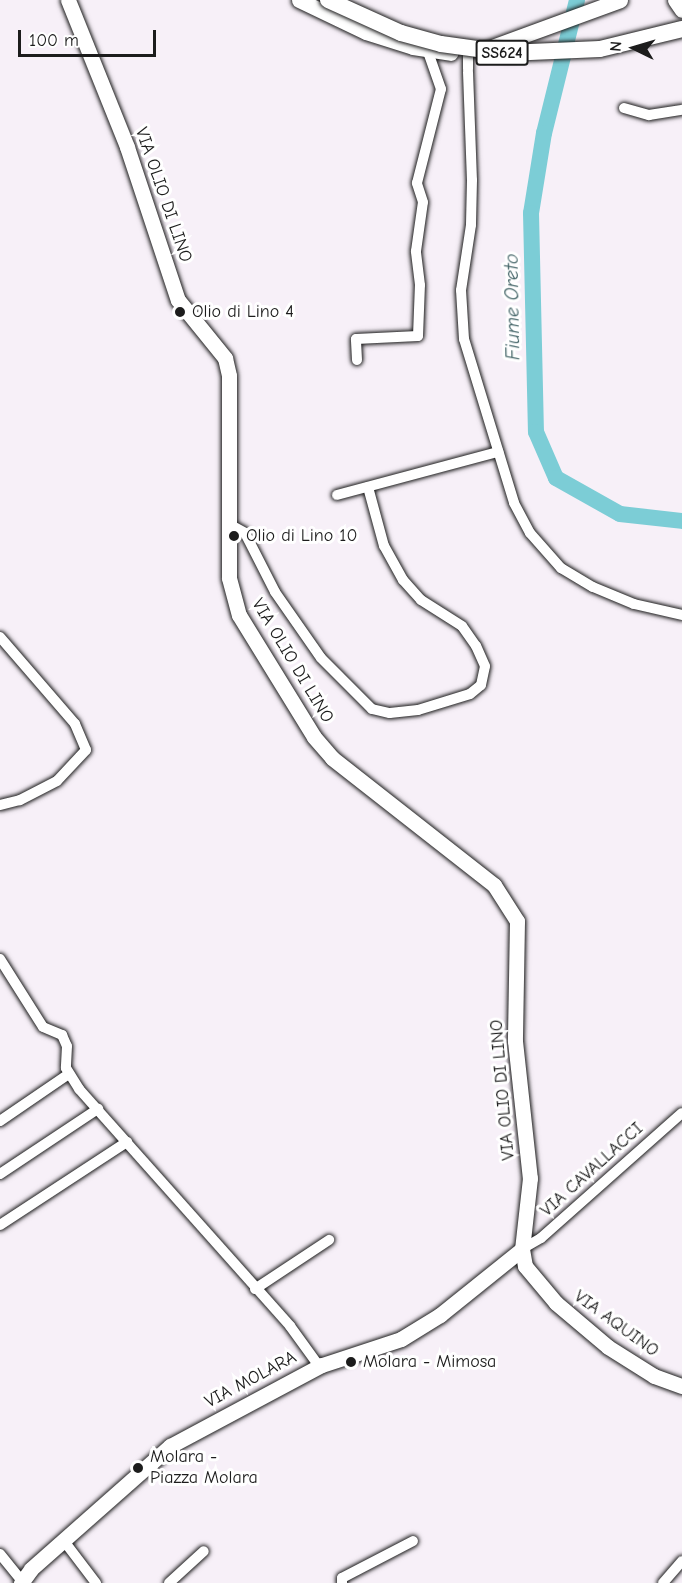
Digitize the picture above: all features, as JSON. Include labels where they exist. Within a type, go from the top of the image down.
[{"type":"main road","name":"SS624","points":[[328,0],[401,33],[441,44],[507,53],[591,50],[682,29]]},
{"type":"street","name":"VIA OLIO DI LINO","points":[[68,0],[123,136],[178,300],[225,358],[229,376],[229,578],[239,615],[314,736],[332,759],[494,885],[517,921],[515,1041],[530,1178],[522,1249]]},
{"type":"street","points":[[299,0],[366,32],[428,49],[468,65]]},
{"type":"street","points":[[675,0],[682,10]]},
{"type":"street","points":[[468,65],[526,33],[614,2]]},
{"type":"street","points":[[357,360],[356,339],[418,336],[420,285],[416,251],[423,213],[417,183],[441,89],[428,49]]},
{"type":"street","points":[[468,65],[472,180],[471,225],[461,290],[464,339],[514,503],[525,523],[561,568],[593,588],[634,604],[682,615]]},
{"type":"street","points":[[624,108],[649,115],[682,110]]},
{"type":"street","points":[[337,495],[498,452]]},
{"type":"street","points":[[230,524],[245,533],[275,592],[321,658],[372,709],[390,713],[418,710],[470,694],[481,685],[485,666],[476,646],[462,626],[421,600],[403,580],[384,546],[368,487]]},
{"type":"street","points":[[0,637],[75,724],[86,750],[57,780],[20,800],[0,805]]},
{"type":"street","points":[[0,959],[43,1027],[62,1035],[69,1074],[310,1351],[319,1366]]},
{"type":"street","points":[[0,1121],[69,1074]]},
{"type":"street","points":[[0,1174],[98,1109]]},
{"type":"street","name":"VIA CAVALLACCI","points":[[522,1249],[541,1238],[682,1113]]},
{"type":"street","points":[[0,1225],[127,1142]]},
{"type":"street","points":[[255,1289],[329,1240]]},
{"type":"street","name":"VIA MOLARA","points":[[22,1582],[170,1446],[319,1366],[401,1339],[440,1315],[522,1249]]},
{"type":"street","name":"VIA AQUINO","points":[[522,1249],[522,1260],[531,1274],[572,1319],[646,1372],[682,1386]]},
{"type":"street","points":[[64,1541],[96,1583]]},
{"type":"street","points":[[342,1583],[342,1578],[413,1541]]},
{"type":"street","points":[[169,1583],[204,1551]]},
{"type":"street","points":[[0,1554],[22,1582]]},
{"type":"street","points":[[663,1583],[682,1561]]},
{"type":"waterway","name":"Fiume Oreto","points":[[577,0],[544,133],[531,213],[536,432],[556,478],[620,514],[682,521]]},
{"type":"place","name":"Olio di Lino 4","points":[[180,312]]},
{"type":"place","name":"Olio di Lino 10","points":[[234,536]]},
{"type":"place","name":"Molara - Mimosa","points":[[351,1362]]},
{"type":"place","name":"Molara - Piazza Molara","points":[[138,1468]]}]
